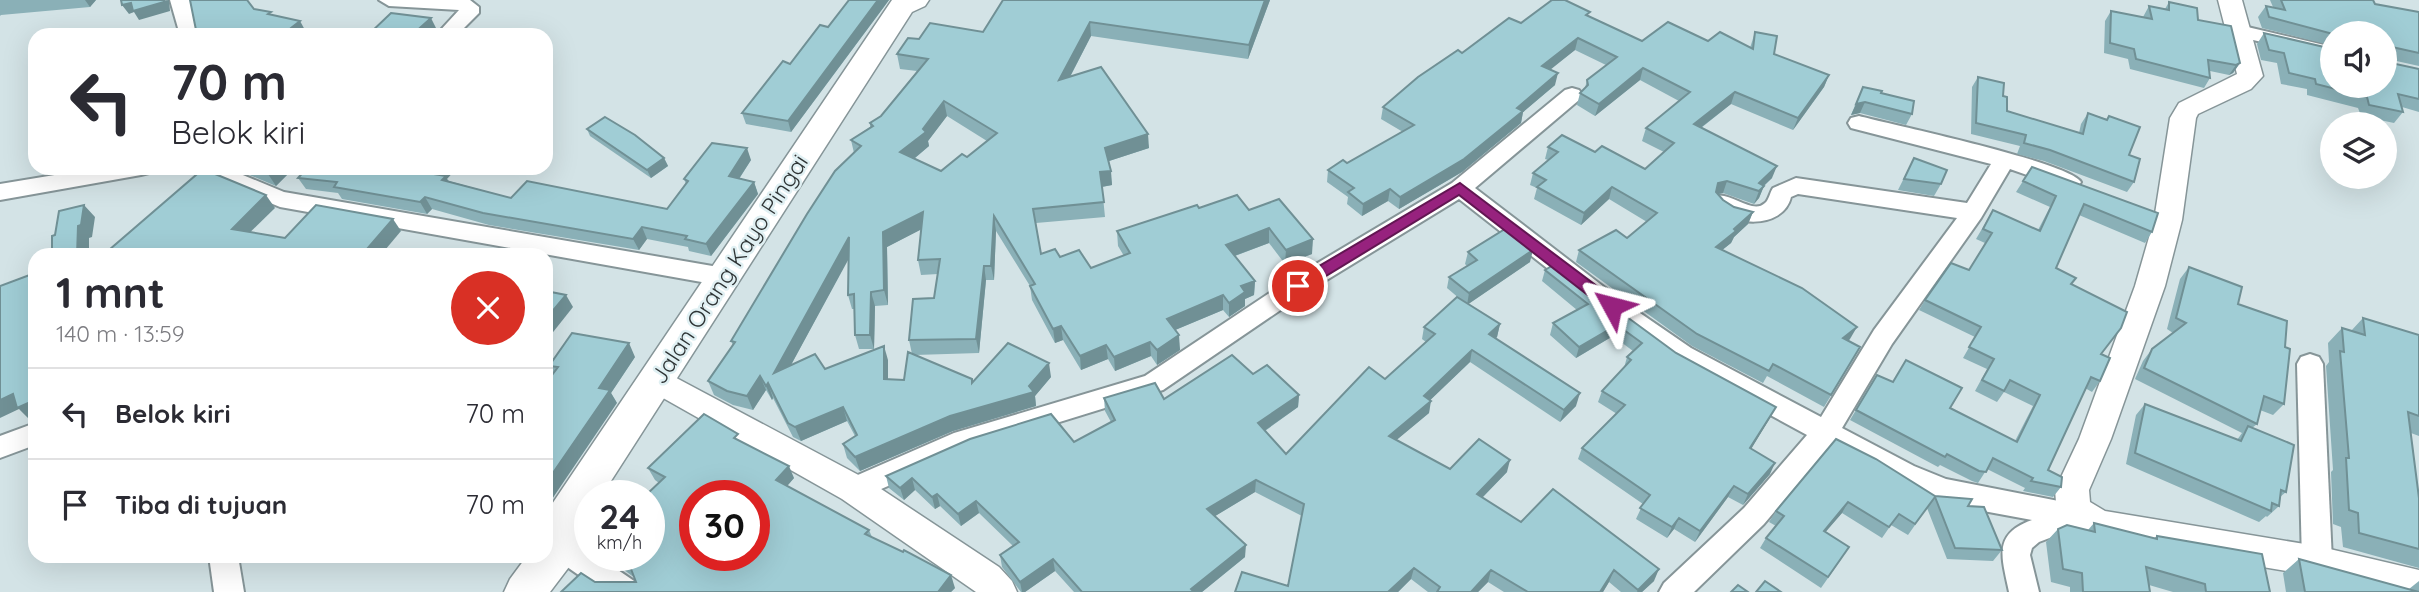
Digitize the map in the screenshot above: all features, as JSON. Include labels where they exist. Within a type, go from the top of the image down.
[{"type":"main road","name":"Jalan Orang Kayo Pingai","points":[[560,546],[558,529],[902,6],[915,0],[915,8],[667,385],[610,480]]},
{"type":"main road","name":"Jalan Orang Kayo Pingai","points":[[553,556],[560,546],[574,535]]},
{"type":"main road","name":"Jalan Orang Kayo Pingai","points":[[525,592],[548,563]]},
{"type":"street","points":[[180,0],[188,28]]},
{"type":"street","points":[[389,0],[461,3],[469,7],[468,13],[453,28]]},
{"type":"street","points":[[2079,515],[2073,502],[2072,490],[2095,439],[2146,299],[2156,216],[2183,118],[2188,109],[2242,83],[2250,76],[2230,0]]},
{"type":"street","points":[[2239,31],[2320,50]]},
{"type":"street","points":[[853,489],[964,440],[1154,383],[1298,286],[1460,188],[1572,95]]},
{"type":"street","points":[[1859,122],[2035,168],[2096,192]]},
{"type":"street","points":[[1674,592],[1754,516],[1826,432],[1883,337],[1973,212],[2004,160]]},
{"type":"street","points":[[0,192],[100,175]]},
{"type":"street","points":[[221,175],[280,200],[334,206],[724,277]]},
{"type":"street","points":[[280,200],[303,176]]},
{"type":"street","points":[[1724,202],[1744,213],[1766,212],[1778,205],[1781,193],[1796,186],[1973,212]]},
{"type":"street","points":[[1460,188],[1612,306],[1682,355],[1928,486],[2079,515],[2101,525],[2264,565],[2317,561],[2419,586]]},
{"type":"street","points":[[2310,364],[2317,561]]},
{"type":"street","points":[[667,385],[853,489],[986,578],[999,592]]},
{"type":"street","points":[[0,447],[28,437]]},
{"type":"street","points":[[2024,592],[2016,555],[2018,542],[2029,533],[2079,515]]},
{"type":"street","points":[[560,546],[627,592]]},
{"type":"street","points":[[224,563],[229,592]]},
{"type":"building","points":[[121,0],[164,2],[133,11],[131,3],[122,5]]},
{"type":"building","points":[[190,0],[247,0],[254,9],[300,21],[291,28],[196,28]]},
{"type":"building","points":[[849,0],[878,0],[788,121],[742,113],[783,61],[790,64],[820,25],[828,27]]},
{"type":"building","points":[[1003,0],[1265,0],[1249,45],[1090,22],[1059,80],[1101,67],[1148,134],[1105,148],[1111,171],[1100,172],[1104,202],[1033,209],[1041,254],[1055,249],[1060,257],[1079,250],[1091,268],[1130,253],[1117,231],[1237,195],[1249,210],[1279,199],[1313,239],[1286,250],[1269,228],[1226,245],[1255,281],[1241,286],[1245,292],[1229,303],[1223,295],[1167,319],[1179,335],[1157,350],[1150,342],[1114,357],[1106,345],[1080,356],[1061,326],[1053,329],[1030,286],[1035,284],[994,216],[991,266],[984,266],[976,339],[909,340],[913,299],[934,298],[940,259],[918,260],[923,212],[883,232],[884,290],[871,292],[870,335],[855,335],[854,294],[848,295],[849,237],[774,373],[815,354],[825,369],[884,346],[884,379],[904,380],[908,352],[972,379],[972,383],[1008,343],[1049,363],[1029,386],[1034,392],[950,416],[855,457],[843,444],[857,435],[843,407],[795,427],[788,423],[768,383],[766,386],[760,376],[747,396],[727,391],[708,381],[735,342],[731,341],[807,214],[835,171],[861,146],[851,140],[873,126],[870,123],[881,116],[928,59],[897,54],[908,38],[919,39],[930,23],[983,32]],"holes":[[[944,101],[997,133],[967,157],[962,154],[941,171],[900,152],[926,132],[923,129]]]},
{"type":"building","points":[[1552,0],[1565,0],[1590,12],[1586,15],[1642,41],[1668,22],[1708,41],[1720,32],[1753,49],[1755,32],[1777,36],[1774,54],[1829,75],[1798,118],[1735,92],[1694,124],[1777,166],[1759,183],[1764,186],[1759,191],[1727,181],[1718,183],[1716,192],[1723,200],[1734,207],[1753,212],[1734,229],[1736,231],[1716,247],[1802,288],[1857,327],[1843,338],[1860,347],[1831,395],[1773,364],[1769,371],[1697,334],[1579,250],[1616,230],[1627,238],[1657,213],[1612,187],[1584,213],[1537,187],[1546,180],[1533,173],[1558,152],[1548,147],[1562,135],[1595,152],[1602,146],[1645,169],[1674,143],[1646,128],[1690,92],[1643,68],[1599,104],[1580,93],[1588,85],[1587,80],[1617,57],[1578,38],[1542,66],[1558,73],[1517,108],[1523,111],[1464,159],[1400,197],[1390,189],[1363,204],[1348,192],[1354,188],[1328,170],[1343,160],[1347,163],[1414,125],[1383,107],[1418,77],[1458,50],[1462,53],[1509,18],[1521,23]]},
{"type":"building","points":[[2281,0],[2373,0],[2375,4],[2419,12],[2419,53],[2397,48],[2397,21],[2320,21],[2320,31],[2269,17],[2266,6],[2285,10]]},
{"type":"building","points":[[2169,2],[2197,8],[2198,20],[2231,26],[2240,63],[2236,65],[2208,60],[2210,78],[2136,59],[2134,49],[2110,43],[2111,11],[2152,19],[2149,6],[2169,10]]},
{"type":"building","points":[[391,13],[431,18],[420,28],[375,28]]},
{"type":"building","points":[[2264,33],[2320,46],[2320,85],[2316,84],[2315,79],[2289,73],[2284,53],[2269,50]]},
{"type":"building","points":[[2397,64],[2419,69],[2419,99],[2398,94],[2403,112],[2369,105],[2367,98],[2397,98]]},
{"type":"building","points":[[1978,77],[2004,83],[2003,96],[2007,97],[2007,111],[2083,134],[2088,113],[2107,120],[2109,116],[2140,127],[2129,155],[2140,159],[2134,182],[2024,143],[2026,135],[1976,123]]},
{"type":"building","points":[[1863,87],[1914,101],[1912,114],[1865,102],[1856,104]]},
{"type":"building","points":[[605,117],[635,135],[664,158],[647,170],[587,129]]},
{"type":"building","points":[[712,143],[747,148],[729,176],[754,182],[706,244],[685,239],[687,236],[642,227],[633,239],[483,213],[425,197],[420,202],[334,187],[337,182],[298,178],[301,175],[440,175],[446,176],[442,180],[511,198],[527,181],[667,209],[688,181],[684,179]]},
{"type":"building","points":[[1914,158],[1947,170],[1941,184],[1904,179]]},
{"type":"building","points":[[2032,167],[2158,213],[2152,232],[2084,204],[2056,268],[2076,278],[2071,284],[2127,312],[2121,328],[2101,354],[2110,358],[2100,381],[2091,377],[2048,470],[2062,477],[2061,487],[2031,481],[2033,478],[1993,458],[1986,472],[1979,471],[1947,454],[1945,457],[1856,410],[1877,375],[1893,382],[1906,360],[1962,388],[1950,408],[2017,442],[2040,395],[2010,380],[2004,391],[1982,380],[1994,359],[1969,347],[1981,327],[1925,300],[1951,263],[1969,270],[1992,233],[1983,229],[1993,210],[2040,231],[2056,196],[2023,181]]},
{"type":"building","points":[[196,175],[218,175],[266,195],[232,229],[285,238],[316,205],[393,219],[368,248],[111,248]]},
{"type":"building","points":[[84,205],[81,225],[78,226],[77,248],[52,248],[52,236],[55,235],[59,211]]},
{"type":"building","points":[[1505,229],[1533,250],[1469,293],[1449,277],[1477,260],[1468,252]]},
{"type":"building","points":[[1555,264],[1676,353],[1776,407],[1750,448],[1775,463],[1748,494],[1734,486],[1700,531],[1679,518],[1672,527],[1640,508],[1650,495],[1582,448],[1625,405],[1602,391],[1631,360],[1627,357],[1642,343],[1617,325],[1579,347],[1553,323],[1588,304],[1545,270]]},
{"type":"building","points":[[2189,267],[2242,287],[2238,304],[2287,321],[2285,347],[2290,349],[2284,404],[2264,396],[2257,424],[2144,368],[2152,349],[2186,323],[2176,318]]},
{"type":"building","points":[[28,276],[28,403],[17,408],[13,394],[0,400],[0,286]]},
{"type":"building","points":[[553,292],[566,295],[553,311]]},
{"type":"building","points":[[1457,297],[1500,324],[1489,334],[1580,393],[1564,410],[1472,350],[1424,396],[1431,401],[1389,436],[1450,469],[1479,439],[1510,460],[1477,494],[1521,522],[1553,489],[1659,569],[1638,590],[1614,570],[1600,592],[1528,592],[1491,570],[1471,592],[1437,592],[1440,587],[1414,568],[1388,592],[1235,592],[1242,572],[1288,586],[1304,504],[1256,480],[1207,509],[1246,545],[1191,589],[1194,592],[1082,592],[1053,559],[1020,582],[1000,555],[1019,542],[976,501],[958,514],[937,494],[932,497],[912,478],[900,488],[886,476],[970,439],[1051,414],[1074,442],[1115,420],[1104,398],[1155,383],[1164,399],[1232,355],[1253,374],[1267,365],[1299,395],[1258,423],[1286,454],[1369,367],[1385,379],[1435,334],[1424,327]]},
{"type":"building","points":[[2363,318],[2419,335],[2419,416],[2408,412],[2419,498],[2419,549],[2359,533],[2358,513],[2349,510],[2346,458],[2349,458],[2340,351],[2344,352],[2342,328],[2365,335]]},
{"type":"building","points":[[572,333],[629,343],[599,388],[610,390],[553,473],[553,374],[558,367],[553,366],[553,360]]},
{"type":"building","points":[[2145,404],[2241,441],[2248,426],[2294,445],[2286,492],[2281,490],[2279,506],[2272,503],[2271,511],[2135,453]]},
{"type":"building","points":[[704,414],[738,434],[734,438],[789,466],[776,480],[869,530],[865,534],[903,552],[904,550],[951,575],[938,592],[561,592],[581,573],[595,582],[636,582],[632,571],[665,571],[665,480],[662,480],[665,477],[648,468]]},
{"type":"building","points":[[1836,439],[1876,459],[1935,496],[1972,499],[1968,506],[1984,507],[2002,550],[1955,548],[1935,497],[1915,524],[1899,514],[1889,527],[1848,502],[1824,531],[1849,547],[1828,577],[1766,538],[1784,516],[1776,511]]},
{"type":"building","points":[[2094,523],[2157,539],[2157,536],[2262,554],[2270,592],[2206,592],[2205,584],[2146,567],[2150,592],[2083,592],[2082,573],[2063,569],[2058,529],[2067,525],[2095,532]]},
{"type":"building","points":[[2299,559],[2419,592],[2305,592]]},
{"type":"building","points":[[1765,581],[1781,592],[1756,592]]},
{"type":"building","points":[[1738,585],[1748,592],[1731,592]]},
{"type":"route","points":[[1298,286],[1460,188],[1612,306]]}]
